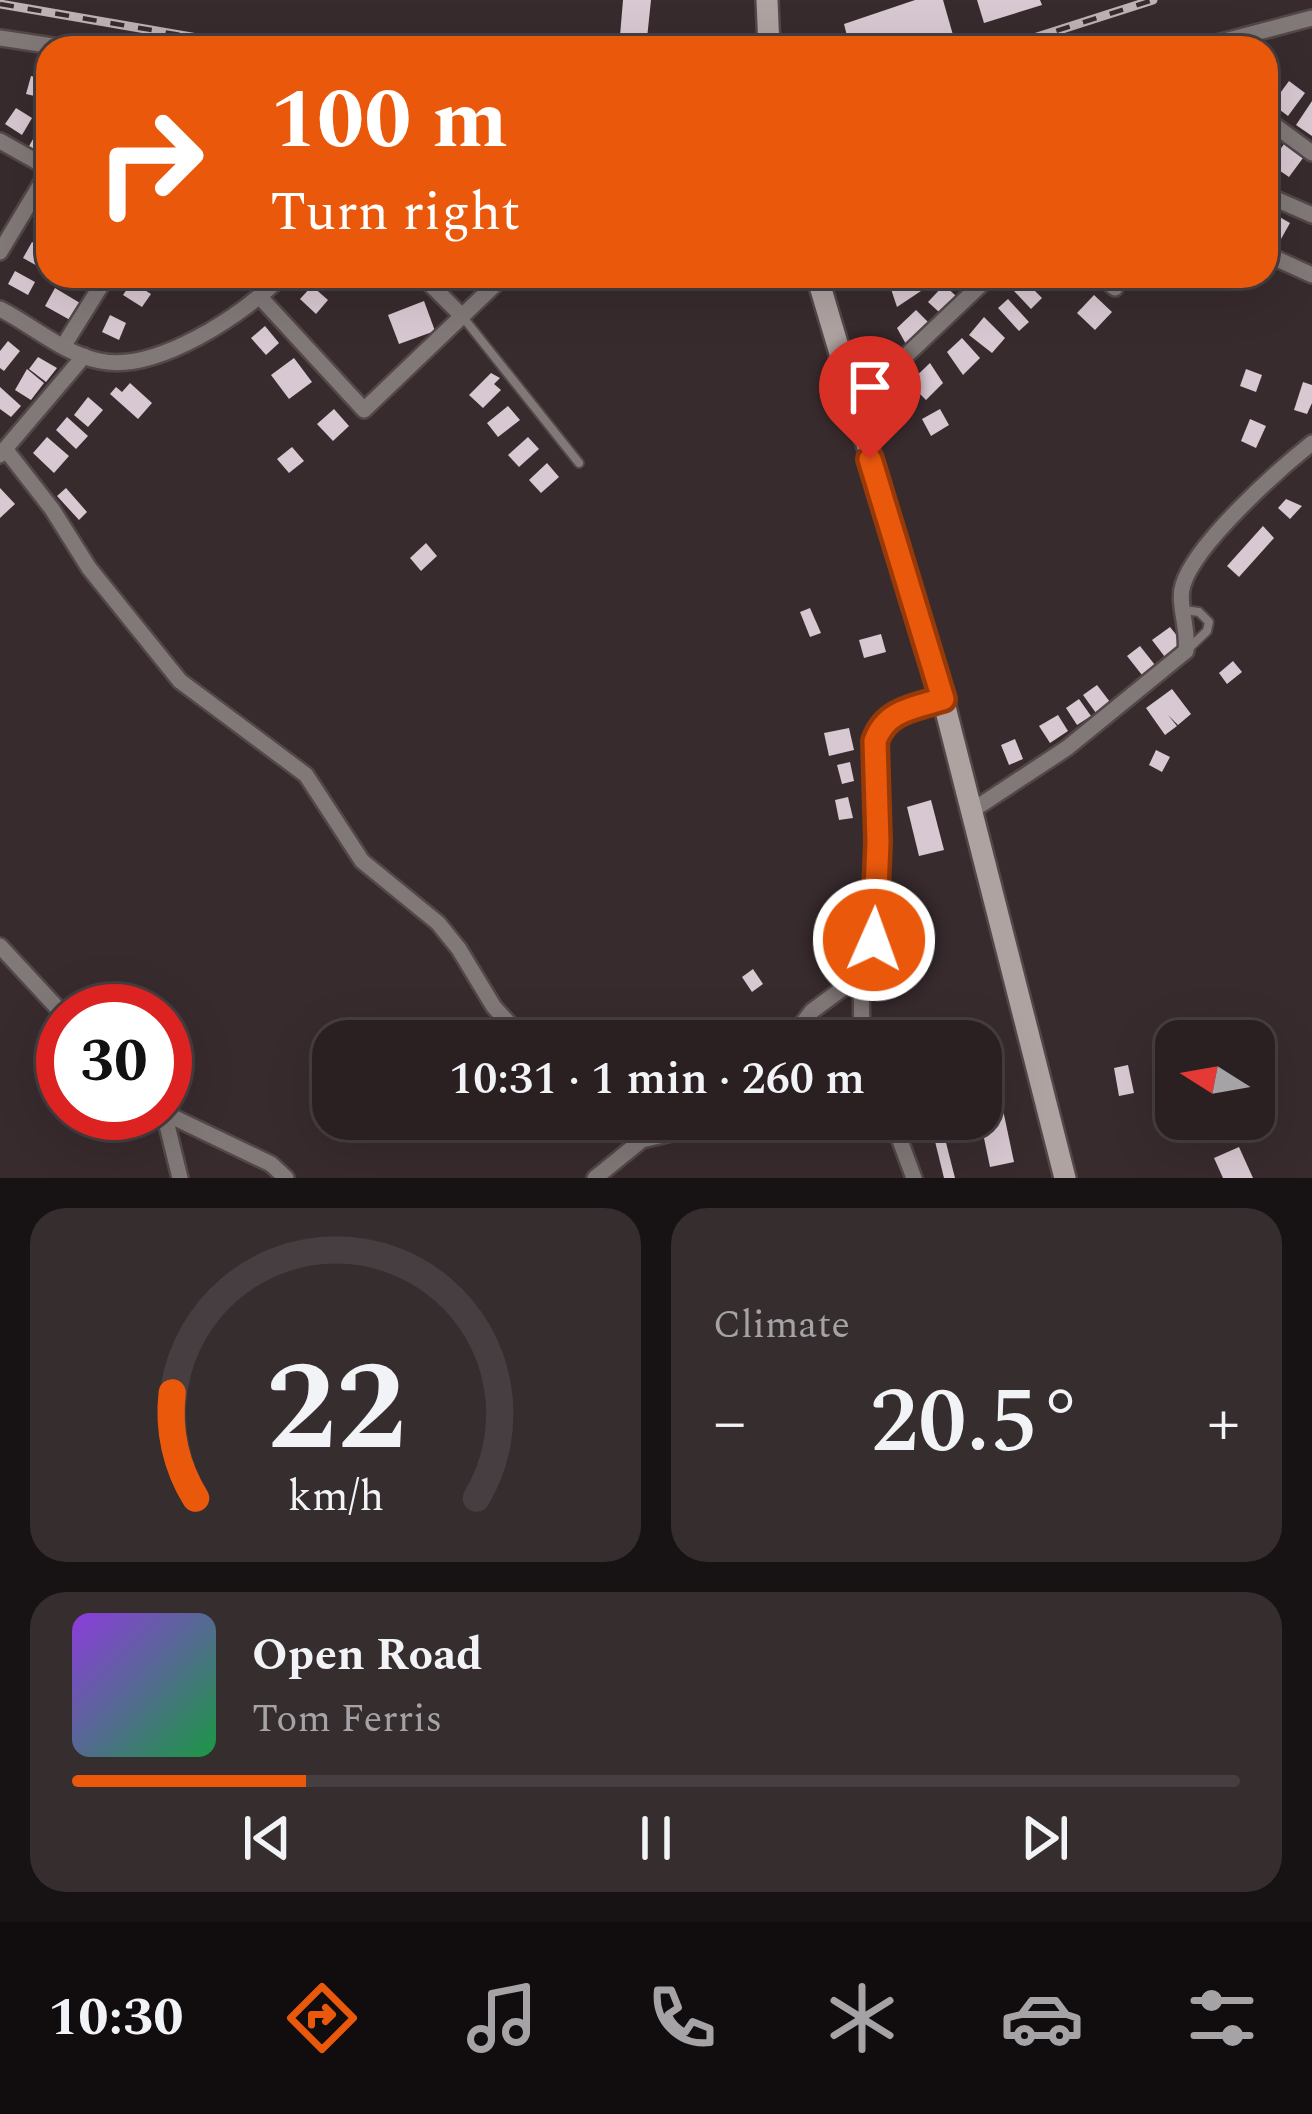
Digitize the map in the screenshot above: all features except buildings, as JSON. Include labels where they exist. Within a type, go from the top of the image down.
[{"type":"street","points":[[768,4],[769,36]]},
{"type":"street","points":[[1244,36],[1312,18]]},
{"type":"street","points":[[0,38],[36,43]]},
{"type":"street","points":[[1278,128],[1312,153]]},
{"type":"street","points":[[0,141],[36,163]]},
{"type":"street","points":[[0,252],[36,190]]},
{"type":"street","points":[[1278,200],[1312,214]]},
{"type":"street","points":[[1278,259],[1312,274]]},
{"type":"street","points":[[64,345],[100,288]]},
{"type":"street","points":[[0,309],[84,356],[103,362],[146,360],[167,352],[268,288]]},
{"type":"street","points":[[434,288],[462,316]]},
{"type":"street","points":[[260,297],[364,410],[491,288]]},
{"type":"street","points":[[820,288],[943,699],[1065,1178]]},
{"type":"street","points":[[850,391],[892,368],[977,288]]},
{"type":"street","points":[[84,356],[3,452],[52,509],[89,568],[180,681],[306,775],[362,861],[438,923],[505,1020]]},
{"type":"street","points":[[973,810],[1067,748],[1186,651],[1184,583],[1195,563],[1265,484],[1312,443]]},
{"type":"street","points":[[862,1020],[861,975],[874,940],[875,741],[889,717],[943,699]]},
{"type":"street","points":[[0,946],[36,985]]},
{"type":"street","points":[[805,1020],[861,975]]},
{"type":"street","points":[[192,1126],[271,1164],[286,1178]]},
{"type":"street","points":[[171,1140],[180,1178]]},
{"type":"street","points":[[595,1178],[641,1140]]},
{"type":"street","points":[[900,1140],[914,1178]]},
{"type":"lane","points":[[462,316],[579,463]]},
{"type":"railway","points":[[1040,36],[1153,0]]},
{"type":"railway","points":[[0,4],[186,36]]},
{"type":"route","points":[[870,459],[943,699],[889,717],[875,741],[874,940]]}]
